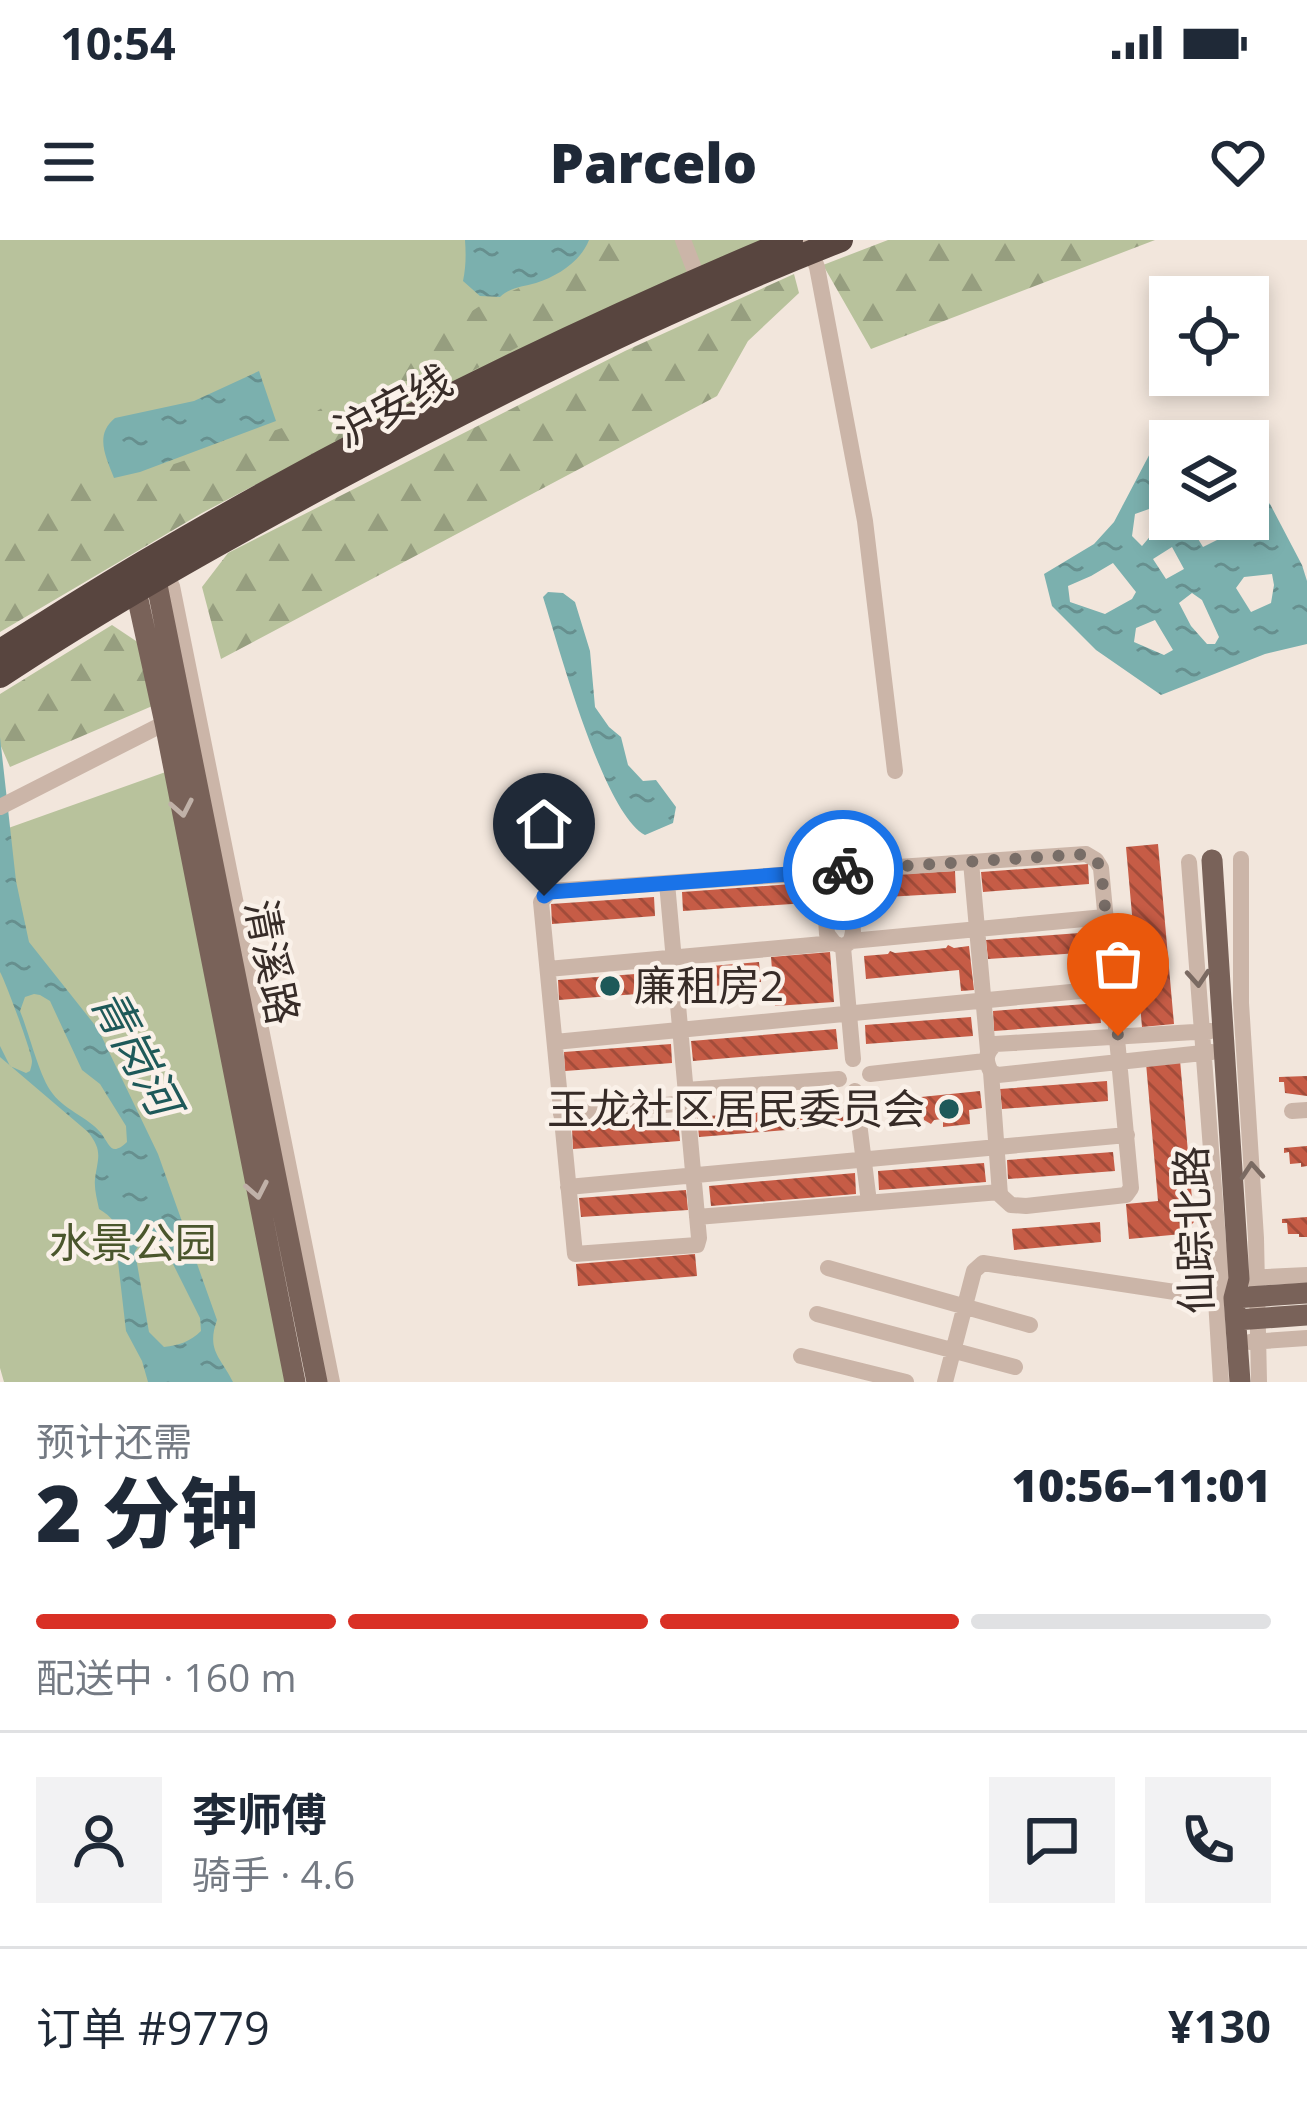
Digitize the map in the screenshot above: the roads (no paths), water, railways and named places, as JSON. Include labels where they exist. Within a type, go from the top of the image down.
[{"type":"highway","name":"沪安线","points":[[0,676],[149,577],[413,416],[698,279],[803,244],[841,240]]},
{"type":"highway","name":"沪安线","points":[[0,651],[803,244]]},
{"type":"main road","name":"清溪路","points":[[149,577],[165,723],[296,1382]]},
{"type":"main road","name":"清溪路","points":[[149,577],[317,1382]]},
{"type":"main road","name":"仙踪北路","points":[[1213,860],[1240,1296],[1248,1343],[1240,1382]]},
{"type":"main road","points":[[1240,1296],[1307,1293]]},
{"type":"main road","points":[[1240,1296],[1307,1315]]},
{"type":"street","points":[[683,240],[698,279]]},
{"type":"street","points":[[803,244],[817,267],[866,521],[895,771]]},
{"type":"street","points":[[149,577],[332,1382]]},
{"type":"street","points":[[0,807],[165,723]]},
{"type":"street","points":[[667,883],[699,1238],[697,1244],[574,1255],[542,902],[550,892],[667,883],[849,870],[1087,854],[1101,868],[1131,1189],[1126,1195],[1026,1207],[1011,1204],[1000,1192],[970,862]]},
{"type":"street","points":[[1221,1382],[1240,1296],[1240,859]]},
{"type":"street","points":[[1189,862],[1218,1241],[1240,1296]]},
{"type":"street","points":[[849,870],[854,932],[843,944],[853,1059]]},
{"type":"street","points":[[823,872],[827,934],[843,944]]},
{"type":"street","points":[[548,969],[1106,917]]},
{"type":"street","points":[[555,1042],[1112,988]]},
{"type":"street","points":[[988,1061],[995,1044],[1117,1036],[1225,1040]]},
{"type":"street","points":[[988,1061],[998,1075],[1120,1062],[1225,1040]]},
{"type":"street","points":[[853,1059],[866,1065],[870,1074],[865,1087],[856,1090],[845,1088],[838,1073],[853,1059]]},
{"type":"street","points":[[870,1074],[988,1061]]},
{"type":"street","points":[[561,1114],[839,1079]]},
{"type":"street","points":[[856,1090],[869,1202]]},
{"type":"street","points":[[568,1187],[1126,1135]]},
{"type":"street","points":[[697,1216],[1000,1192]]},
{"type":"street","points":[[945,1382],[974,1271],[983,1263],[1240,1296],[1307,1275]]},
{"type":"street","points":[[828,1268],[1030,1325]]},
{"type":"street","points":[[817,1314],[1015,1367]]},
{"type":"street","points":[[1259,1382],[1248,1343],[1307,1338]]},
{"type":"street","points":[[801,1356],[906,1382]]},
{"type":"water","points":[[465,240],[589,240],[575,261],[560,272],[500,297],[480,296],[463,281]]},
{"type":"water","points":[[259,371],[276,421],[114,478],[103,439],[115,418],[194,401]]},
{"type":"water","points":[[1149,455],[1149,509],[1135,514],[1132,536],[1142,546],[1149,538],[1199,540],[1203,547],[1217,540],[1269,540],[1269,503],[1307,581],[1307,644],[1265,654],[1161,695],[1096,650],[1052,606],[1044,574],[1094,544],[1114,522]],"holes":[[[1172,547],[1184,569],[1166,579],[1153,559]],[[1113,563],[1136,592],[1105,614],[1070,602],[1068,586]],[[1272,574],[1271,603],[1251,612],[1236,588],[1244,577]],[[1192,593],[1202,600],[1219,637],[1215,644],[1207,644],[1191,626],[1179,603]],[[1155,620],[1173,650],[1164,655],[1134,642],[1136,628]]]},
{"type":"water","points":[[548,592],[563,593],[575,602],[590,651],[595,707],[621,737],[628,765],[643,781],[656,780],[676,807],[673,823],[645,835],[629,821],[614,796],[571,688],[543,597]]},
{"type":"water","points":[[0,737],[16,881],[29,942],[98,1029],[158,1154],[217,1320],[214,1347],[233,1382],[148,1382],[126,1331],[119,1233],[99,1209],[96,1144],[11,1067],[26,1073],[32,1061],[0,972]],"holes":[[[34,994],[50,1001],[82,1070],[100,1084],[126,1126],[127,1142],[117,1149],[50,1090],[20,1011],[25,997]],[[155,1240],[163,1244],[200,1318],[197,1335],[164,1347],[149,1332],[135,1252],[139,1245]]]},
{"type":"place","name":"廉租房2","points":[[610,986]]},
{"type":"place","name":"玉龙社区居民委员会","points":[[949,1109]]},
{"type":"water label","name":"青岗河","points":[[136,1052]]},
{"type":"park label","name":"水景公园","points":[[133,1243]]}]
